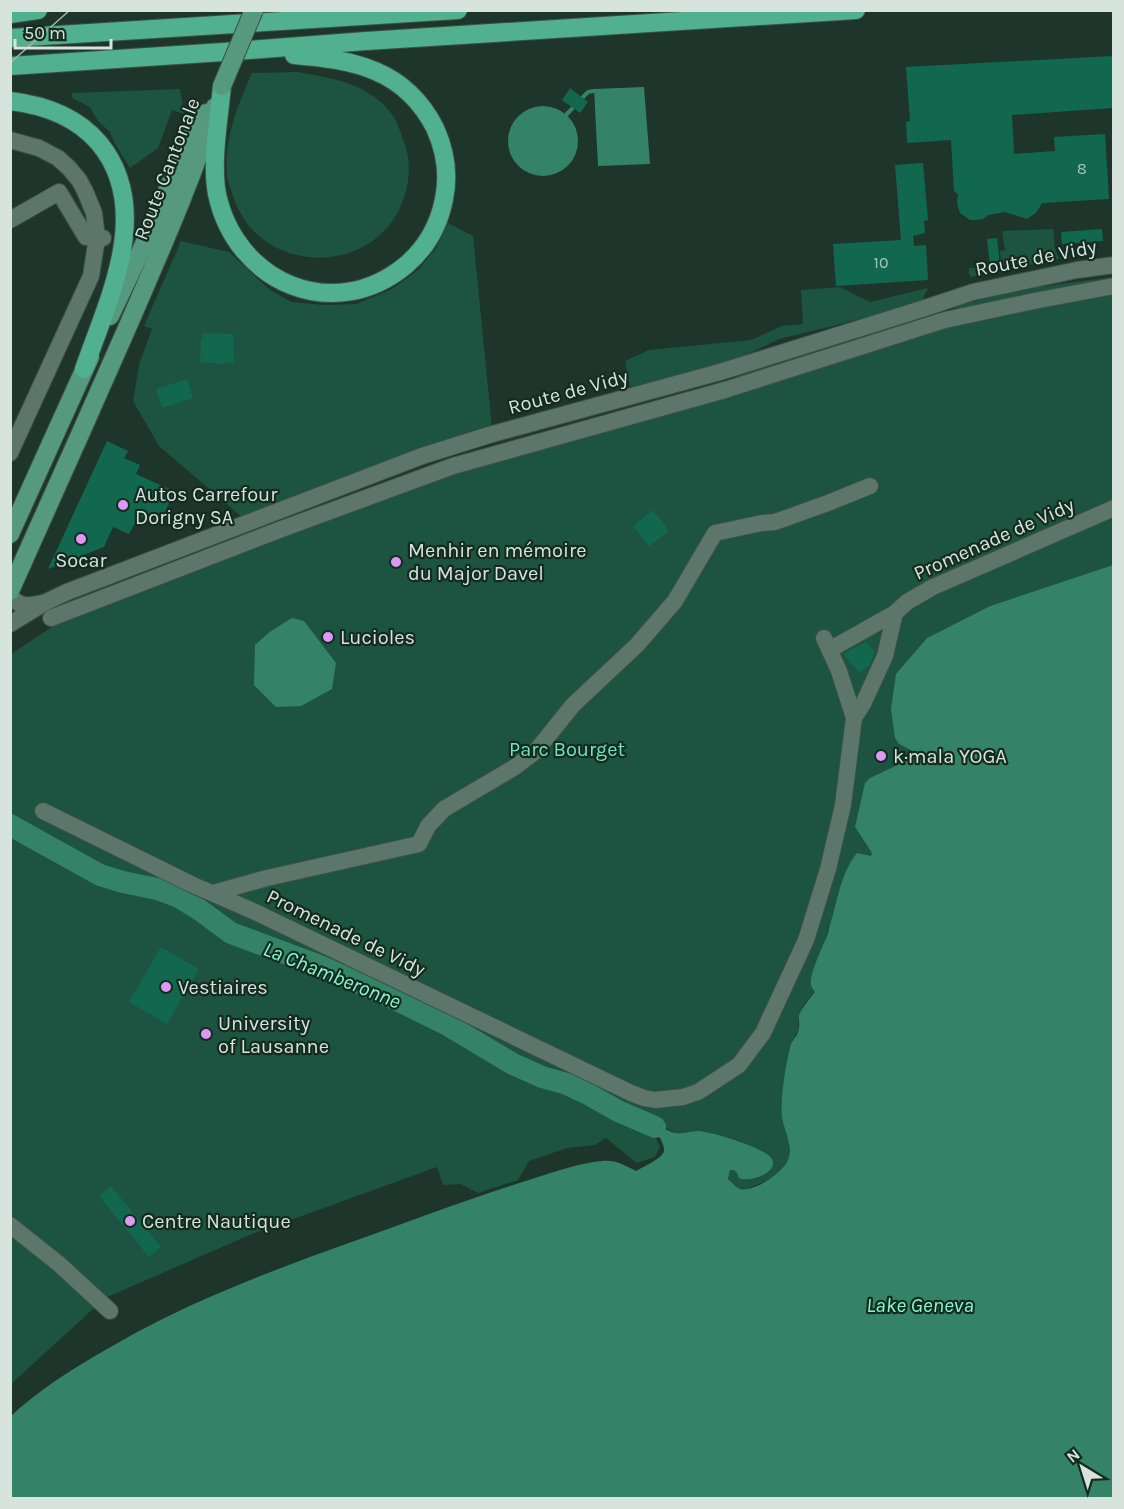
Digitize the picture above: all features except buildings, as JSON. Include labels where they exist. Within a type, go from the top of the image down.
[{"type":"highway","points":[[10,14],[38,10]]},
{"type":"highway","points":[[10,38],[458,10]]},
{"type":"highway","points":[[10,66],[856,10]]},
{"type":"highway","points":[[222,86],[215,165],[217,192],[226,222],[236,242],[249,258],[274,278],[295,287],[328,292],[349,291],[372,285],[392,275],[411,261],[426,243],[436,225],[443,206],[446,181],[445,161],[440,143],[434,126],[422,108],[405,90],[377,71],[347,62],[276,54],[223,52]]},
{"type":"highway","points":[[10,101],[34,105],[55,112],[86,130],[110,159],[122,188],[126,215],[123,244],[111,293],[84,369]]},
{"type":"main road","points":[[222,86],[254,10]]},
{"type":"main road","name":"Route Cantonale","points":[[10,534],[84,369],[141,252],[192,136],[222,86]]},
{"type":"main road","name":"Route Cantonale","points":[[10,591],[175,218],[204,142],[222,86]]},
{"type":"street","points":[[10,140],[39,148],[58,158],[69,168],[85,191],[94,213],[100,238],[91,276],[10,453]]},
{"type":"street","points":[[10,220],[59,192],[86,237],[100,238]]},
{"type":"street","name":"Route de Vidy","points":[[10,624],[46,602],[107,575],[422,456],[489,435],[720,372],[973,292],[1113,264]]},
{"type":"street","points":[[51,618],[453,466],[725,390],[945,320],[1034,300],[1113,286]]},
{"type":"street","points":[[213,893],[267,878],[419,844],[428,826],[444,808],[515,767],[536,751],[573,705],[637,645],[675,601],[715,533],[775,522],[870,486]]},
{"type":"street","name":"Promenade de Vidy","points":[[43,811],[631,1093],[655,1100],[683,1097],[698,1092],[739,1065],[763,1033],[806,940],[828,869],[843,805],[854,718],[839,671],[827,645],[838,645],[895,613],[907,602],[933,587],[1113,508]]},
{"type":"street","name":"Route de Vidy","points":[[10,596],[18,604],[28,606],[46,602]]},
{"type":"street","name":"Promenade de Vidy","points":[[854,718],[885,656],[895,613]]},
{"type":"street","points":[[10,1225],[60,1264],[110,1311]]},
{"type":"green space","points":[[298,72],[351,84],[374,97],[394,117],[406,148],[409,166],[406,191],[393,220],[373,240],[349,253],[321,258],[294,254],[268,243],[247,223],[228,182],[227,161],[230,135],[237,109],[252,73]]},
{"type":"green space","points":[[180,89],[184,114],[172,110],[158,148],[130,168],[110,132],[98,121],[90,107],[72,98],[72,93]]},
{"type":"green space","points":[[448,223],[473,236],[492,428],[242,517],[159,446],[133,401],[139,365],[152,329],[144,326],[181,241],[229,252],[270,290],[292,302],[324,305],[356,304],[392,289],[418,270],[436,248]]},
{"type":"green space","points":[[1053,229],[1055,249],[1059,259],[971,277],[969,274],[969,268],[1001,267],[1000,251],[1005,250],[1002,231]]},
{"type":"green space","name":"Parc Bourget","points":[[1113,277],[1113,565],[990,606],[927,638],[899,744],[922,756],[922,760],[908,760],[855,827],[872,853],[871,856],[852,859],[832,916],[834,930],[828,929],[815,992],[803,1006],[798,1018],[799,1030],[792,1041],[788,1055],[783,1098],[782,1116],[789,1138],[789,1159],[772,1179],[746,1189],[738,1188],[728,1178],[730,1170],[737,1173],[741,1142],[702,1131],[676,1133],[661,1126],[655,1127],[648,1124],[660,1146],[655,1157],[637,1163],[606,1138],[595,1145],[567,1148],[529,1161],[518,1180],[478,1193],[461,1184],[443,1185],[437,1167],[252,1234],[105,1298],[11,1384],[10,658],[13,653],[77,610],[435,476],[738,389],[736,375],[917,319],[924,332],[956,322],[955,306],[1029,288]]},
{"type":"green space","points":[[840,287],[870,302],[928,288],[921,303],[779,339],[733,361],[630,387],[625,361],[649,350],[751,340],[782,326],[803,324],[801,290]]},
{"type":"water","points":[[644,87],[650,164],[598,166],[594,89]]},
{"type":"water","points":[[543,106],[562,112],[572,122],[578,141],[572,160],[562,170],[543,176],[524,170],[514,160],[508,141],[514,122],[524,112]]},
{"type":"water","name":"Lake Geneva","points":[[1113,565],[1113,1498],[11,1498],[11,1416],[56,1380],[89,1360],[139,1331],[209,1297],[355,1241],[480,1196],[567,1168],[593,1162],[612,1161],[636,1171],[663,1154],[663,1145],[655,1127],[676,1133],[699,1131],[715,1134],[760,1150],[772,1159],[771,1169],[756,1178],[739,1178],[734,1170],[730,1170],[728,1179],[738,1188],[751,1188],[775,1175],[787,1163],[790,1152],[782,1117],[782,1101],[787,1060],[791,1044],[799,1030],[799,1015],[815,992],[811,985],[812,974],[827,936],[846,871],[857,853],[871,856],[872,853],[855,827],[865,783],[870,778],[908,760],[922,760],[922,756],[899,744],[895,738],[891,709],[896,674],[927,638],[990,606]]},
{"type":"water","points":[[292,618],[304,621],[336,663],[332,689],[301,706],[276,707],[254,685],[255,645],[271,631]]},
{"type":"waterway","points":[[566,115],[588,92],[594,91]]},
{"type":"waterway","name":"La Chamberonne","points":[[10,825],[100,875],[157,889],[179,897],[231,933],[320,966],[393,998],[446,1024],[513,1064],[542,1077],[567,1084],[618,1111],[655,1127]]},
{"type":"tram line","points":[[10,63],[70,10]]},
{"type":"place","name":"Autos Carrefour Dorigny SA","points":[[123,505]]},
{"type":"place","name":"Socar","points":[[81,539]]},
{"type":"place","name":"Menhir en mémoire du Major Davel","points":[[396,562]]},
{"type":"place","name":"Lucioles","points":[[328,637]]},
{"type":"place","name":"k·mala YOGA","points":[[881,756]]},
{"type":"place","name":"Vestiaires","points":[[166,987]]},
{"type":"place","name":"University of Lausanne","points":[[206,1034]]},
{"type":"place","name":"Centre Nautique","points":[[130,1221]]}]
